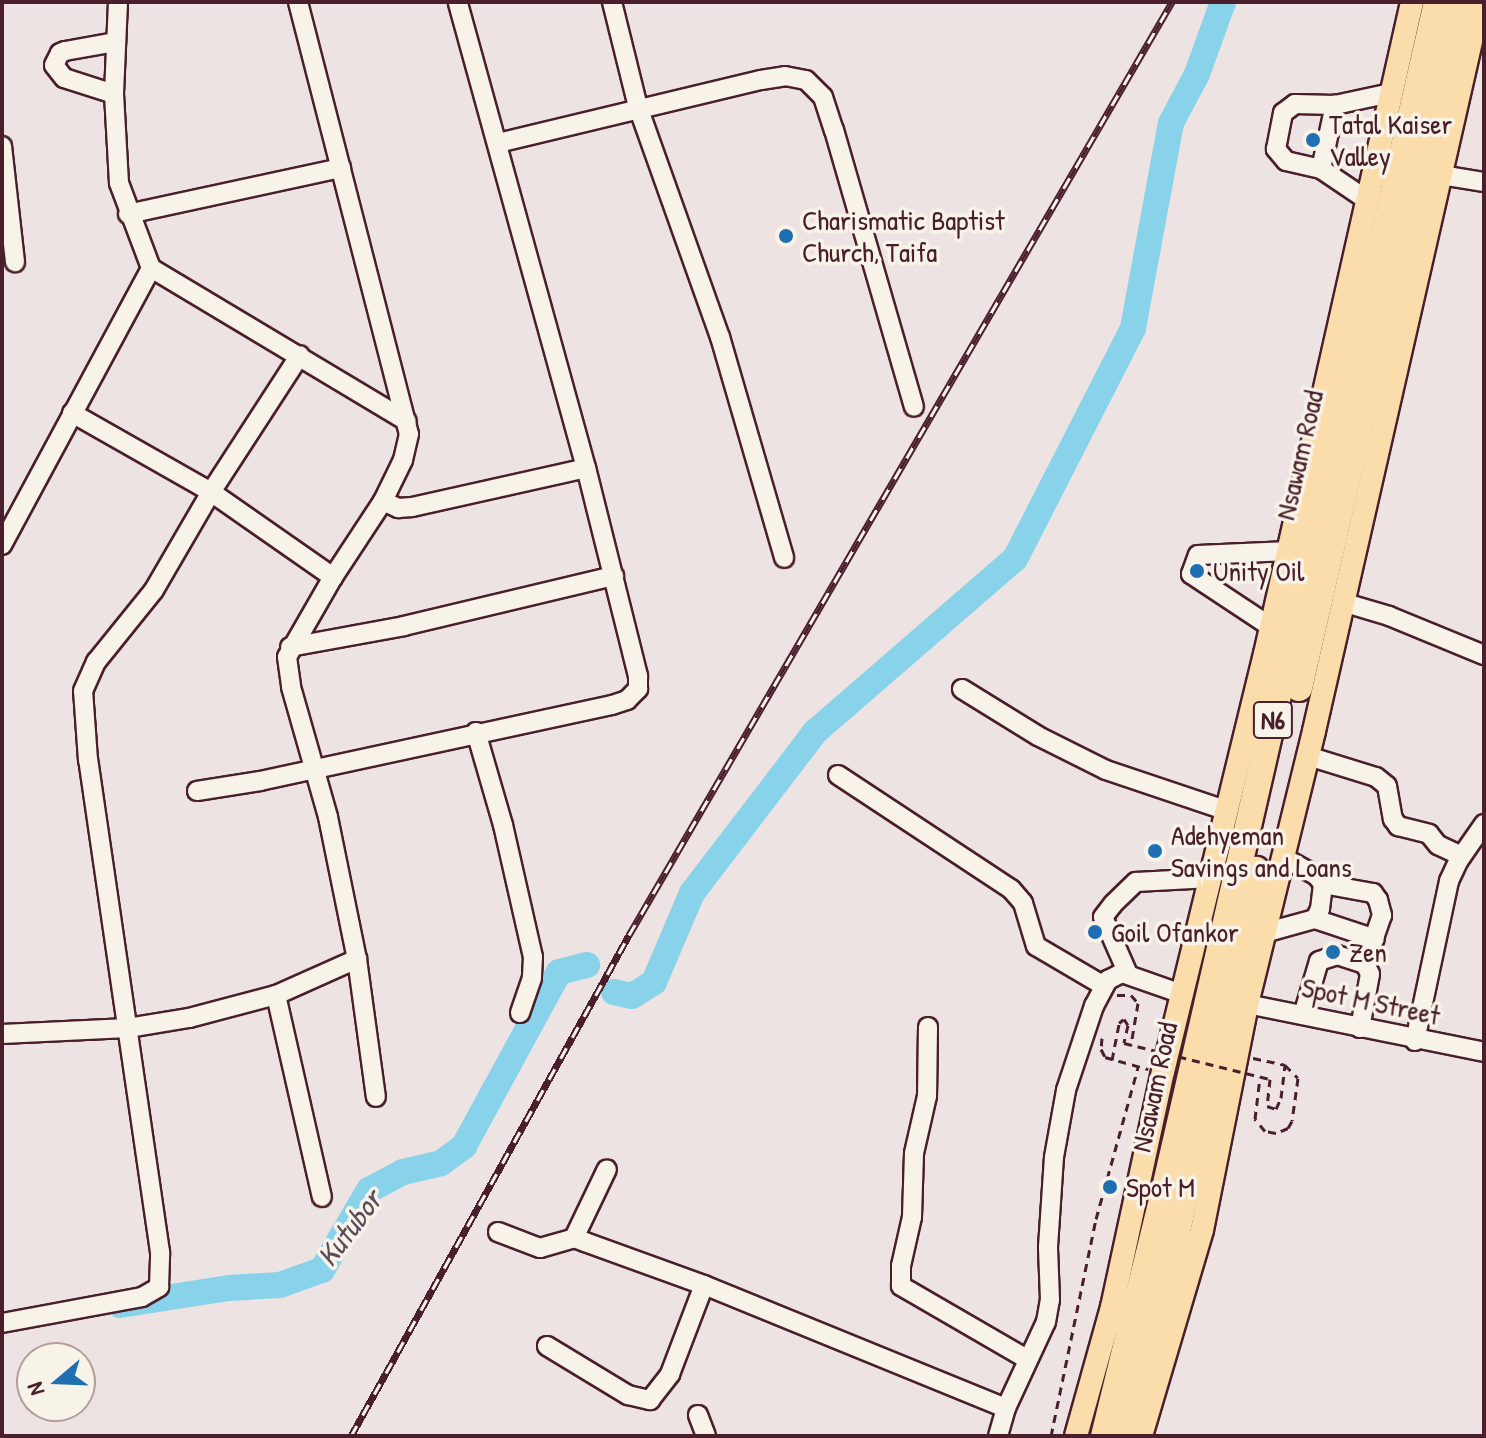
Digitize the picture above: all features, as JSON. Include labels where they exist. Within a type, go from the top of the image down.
[{"type":"highway","name":"Nsawam Road","points":[[1104,1436],[1165,1188],[1437,2]]},
{"type":"highway","name":"Nsawam Road","points":[[1126,1436],[1172,1255],[1245,916],[1338,511],[1371,386],[1457,2]]},
{"type":"main road","points":[[1075,1436],[1112,1307],[1163,1072],[1289,551],[1412,2]]},
{"type":"main road","points":[[1141,1436],[1202,1230],[1247,1004],[1308,756],[1480,2]]},
{"type":"street","points":[[118,2],[114,94],[119,183],[128,214],[151,268],[407,421]]},
{"type":"street","points":[[298,2],[407,421],[409,444],[383,501],[290,647],[288,674],[315,769],[357,959],[376,1097]]},
{"type":"street","points":[[197,791],[315,769],[612,705],[634,694],[638,676],[614,576],[458,2]]},
{"type":"street","points":[[612,2],[638,107],[720,337],[784,558]]},
{"type":"street","points":[[114,94],[64,78],[54,65],[60,53],[65,51],[116,42]]},
{"type":"street","points":[[498,143],[638,107],[785,76],[797,77],[815,86],[823,97],[838,144],[914,407]]},
{"type":"street","points":[[1367,200],[1321,169],[1286,161],[1276,149],[1283,113],[1295,104],[1335,105],[1391,93]]},
{"type":"street","points":[[1321,169],[1335,105]]},
{"type":"street","points":[[2,146],[15,262]]},
{"type":"street","points":[[128,214],[341,168]]},
{"type":"street","points":[[1441,175],[1484,182]]},
{"type":"street","points":[[2,545],[151,268]]},
{"type":"street","points":[[2,1323],[142,1297],[159,1287],[160,1252],[88,760],[83,691],[96,662],[154,590],[211,492],[300,355]]},
{"type":"street","points":[[72,413],[211,492],[333,577]]},
{"type":"street","points":[[383,501],[398,508],[412,507],[586,468]]},
{"type":"street","points":[[1271,627],[1191,574],[1198,555],[1289,551]]},
{"type":"street","points":[[290,647],[404,626],[614,576]]},
{"type":"street","points":[[1342,602],[1389,616],[1484,655]]},
{"type":"street","points":[[962,689],[1038,736],[1094,764],[1228,811]]},
{"type":"street","points":[[476,732],[503,825],[533,957],[532,978],[520,1013]]},
{"type":"street","points":[[1308,756],[1376,777],[1387,786],[1393,819],[1398,826],[1429,834],[1438,845],[1462,856]]},
{"type":"street","points":[[838,775],[1011,889],[1023,903],[1036,946],[1109,992]]},
{"type":"street","points":[[1415,1041],[1441,911],[1453,870],[1484,824]]},
{"type":"street","points":[[1283,857],[1317,876],[1323,884],[1373,893],[1382,915],[1365,964],[1371,981],[1360,1028]]},
{"type":"street","points":[[1128,974],[1103,917],[1113,904],[1136,882],[1211,878]]},
{"type":"street","points":[[1315,919],[1320,909],[1323,884]]},
{"type":"street","points":[[1264,933],[1315,919],[1375,939]]},
{"type":"street","points":[[1303,1015],[1319,961],[1337,955],[1365,964]]},
{"type":"street","points":[[2,1034],[128,1028],[189,1018],[276,995],[357,959]]},
{"type":"street","points":[[998,1436],[1006,1408],[1046,1322],[1050,1300],[1048,1247],[1054,1157],[1066,1090],[1109,992],[1112,976],[1128,974],[1182,994]]},
{"type":"street","points":[[276,995],[322,1197]]},
{"type":"street","name":"Spot M Street","points":[[1247,1004],[1415,1041],[1484,1052]]},
{"type":"street","points":[[928,1027],[927,1096],[914,1153],[912,1217],[901,1266],[901,1286],[1027,1359]]},
{"type":"street","points":[[574,1238],[607,1169]]},
{"type":"street","points":[[498,1232],[540,1248],[574,1238],[704,1285],[1006,1408]]},
{"type":"street","points":[[547,1346],[628,1395],[650,1400],[670,1374],[704,1285]]},
{"type":"street","points":[[698,1415],[706,1436]]},
{"type":"path","points":[[1109,992],[1123,993],[1137,1000],[1131,1045]]},
{"type":"path","points":[[1112,1060],[1119,1023],[1124,1019],[1128,1025],[1124,1043],[1270,1079],[1267,1106],[1276,1109],[1281,1098],[1285,1065]]},
{"type":"path","points":[[1103,1032],[1102,1054],[1138,1068],[1163,1072]]},
{"type":"path","points":[[1237,1054],[1285,1065],[1296,1073],[1298,1092],[1292,1121],[1276,1133],[1265,1131],[1255,1119],[1260,1077]]},
{"type":"path","points":[[1051,1436],[1096,1219],[1138,1068]]},
{"type":"waterway","points":[[614,992],[632,996],[654,982],[692,893],[815,732],[1015,559],[1133,328],[1171,123],[1197,74],[1223,2]]},
{"type":"waterway","name":"Kutubor","points":[[120,1305],[229,1288],[280,1285],[322,1270],[369,1190],[403,1172],[441,1163],[464,1146],[559,972],[587,965]]},
{"type":"railway","points":[[351,1436],[629,935],[1172,2]]},
{"type":"place","name":"Tatal Kaiser Valley","points":[[1313,140]]},
{"type":"place","name":"Charismatic Baptist Church, Taifa","points":[[786,236]]},
{"type":"place","name":"Unity Oil","points":[[1197,571]]},
{"type":"place","name":"Adehyeman Savings and Loans","points":[[1155,851]]},
{"type":"place","name":"Goil Ofankor","points":[[1095,932]]},
{"type":"place","name":"Zen","points":[[1333,952]]},
{"type":"place","name":"Spot M","points":[[1110,1187]]}]
